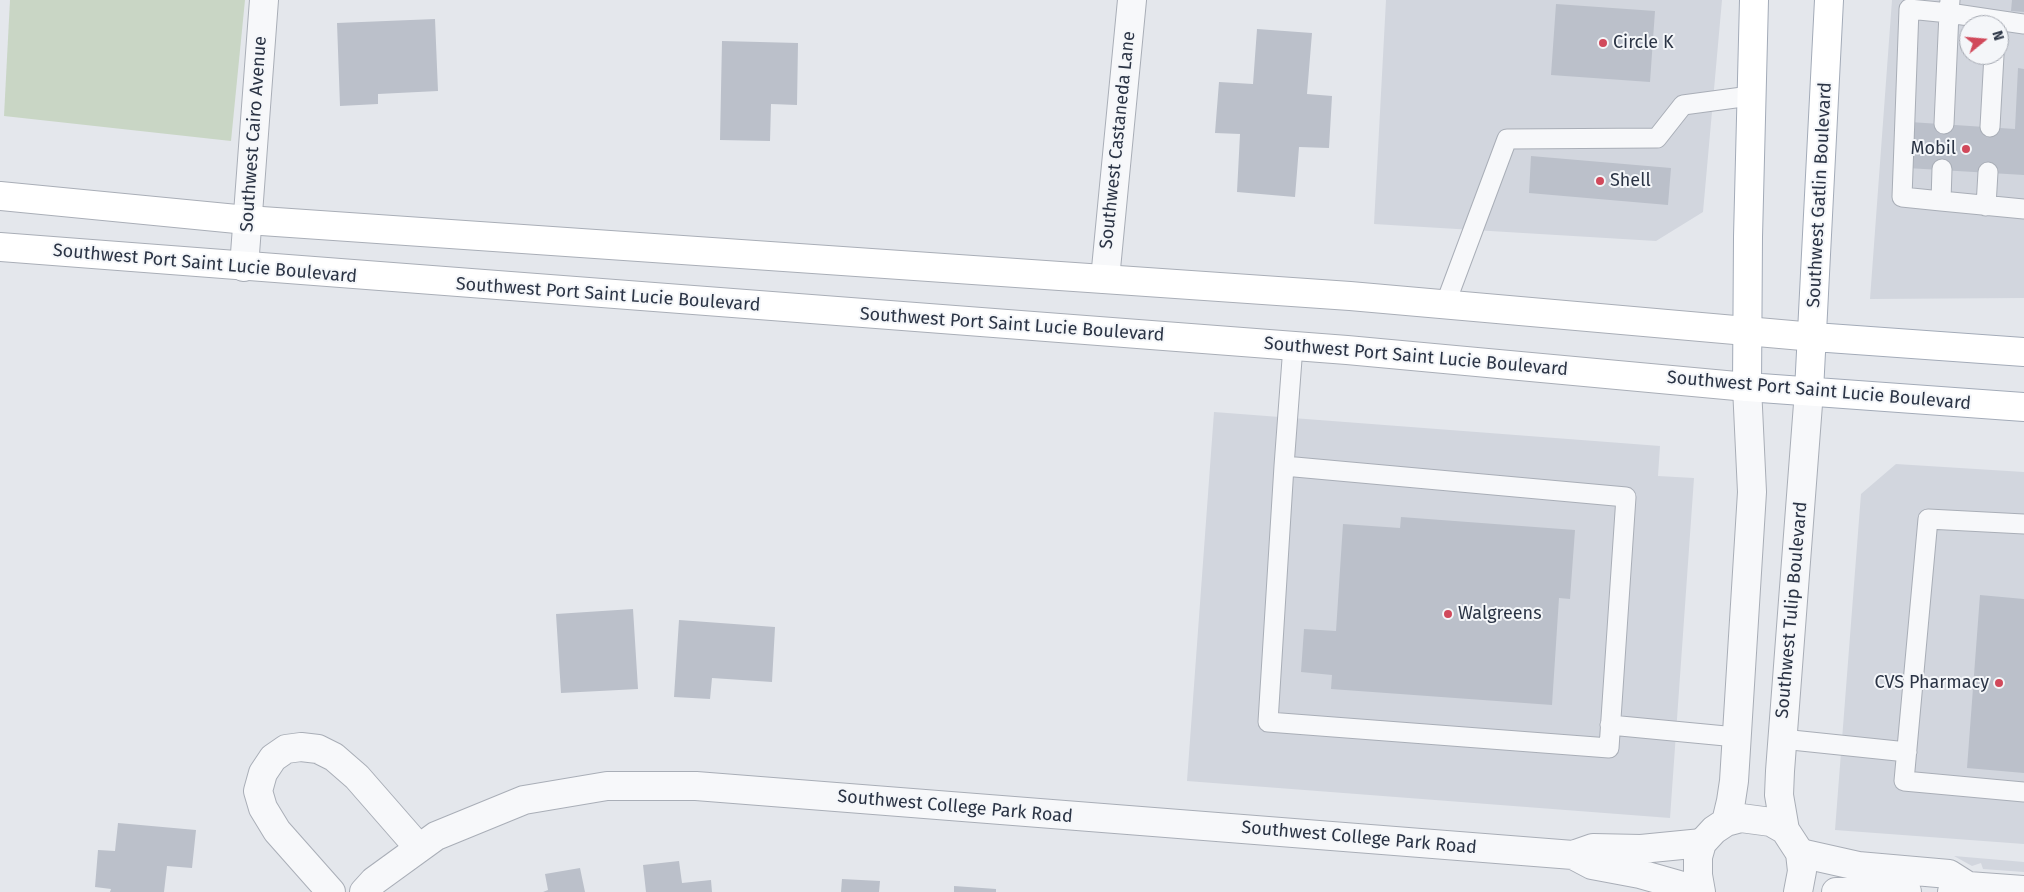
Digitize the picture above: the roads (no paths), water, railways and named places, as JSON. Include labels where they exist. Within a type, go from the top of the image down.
[{"type":"main road","points":[[1747,386],[1746,330],[1750,96],[1754,0]]},
{"type":"main road","name":"Southwest Gatlin Boulevard","points":[[1809,391],[1814,337],[1829,0]]},
{"type":"main road","points":[[0,196],[247,220],[1105,279],[1445,305],[1814,337],[2024,352]]},
{"type":"main road","name":"Southwest Port Saint Lucie Boulevard","points":[[0,247],[1293,346],[1747,386],[2024,407]]},
{"type":"street","name":"Southwest Cairo Avenue","points":[[244,267],[264,0]]},
{"type":"street","name":"Southwest Castaneda Lane","points":[[1105,279],[1132,0]]},
{"type":"street","points":[[1726,822],[1731,801],[1752,492],[1747,386]]},
{"type":"street","name":"Southwest Tulip Boulevard","points":[[1785,830],[1779,795],[1782,739],[1809,391]]},
{"type":"street","points":[[331,892],[278,831],[260,800],[258,791],[262,772],[273,758],[286,749],[301,746],[318,749],[334,757],[357,777],[420,848]]},
{"type":"street","name":"Southwest College Park Road","points":[[364,892],[374,881],[436,836],[524,800],[607,786],[715,788],[1573,855],[1593,848],[1641,849],[1702,843]]},
{"type":"street","points":[[1700,891],[1698,857],[1702,843],[1714,830],[1726,822],[1742,818],[1771,822],[1785,830],[1800,853],[1802,871],[1798,892]]},
{"type":"street","points":[[1800,853],[1858,866],[1949,874],[1960,889],[2024,890]]},
{"type":"street","name":"Southwest College Park Road","points":[[1573,855],[1592,866],[1640,874],[1700,891]]},
{"type":"street","points":[[1836,892],[1906,892]]},
{"type":"lane","points":[[1974,15],[1949,7],[1909,9],[1902,198],[2024,210]]},
{"type":"lane","points":[[1944,124],[1949,7]]},
{"type":"lane","points":[[2009,23],[2024,24]]},
{"type":"lane","points":[[1990,127],[1993,65]]},
{"type":"lane","points":[[1445,305],[1507,139],[1657,138],[1683,105],[1750,96]]},
{"type":"lane","points":[[1941,201],[1942,169]]},
{"type":"lane","points":[[1986,206],[1988,172]]},
{"type":"lane","points":[[1284,466],[1626,497],[1608,748],[1268,722],[1284,466],[1293,346]]},
{"type":"lane","points":[[2024,524],[1928,519],[1904,781],[2024,792]]},
{"type":"lane","points":[[1610,725],[1736,736]]},
{"type":"lane","points":[[1782,739],[1908,752]]},
{"type":"place","name":"Circle K","points":[[1603,43]]},
{"type":"place","name":"Mobil","points":[[1966,149]]},
{"type":"place","name":"Shell","points":[[1600,181]]},
{"type":"place","name":"Walgreens","points":[[1448,614]]},
{"type":"place","name":"CVS Pharmacy","points":[[1999,683]]}]
